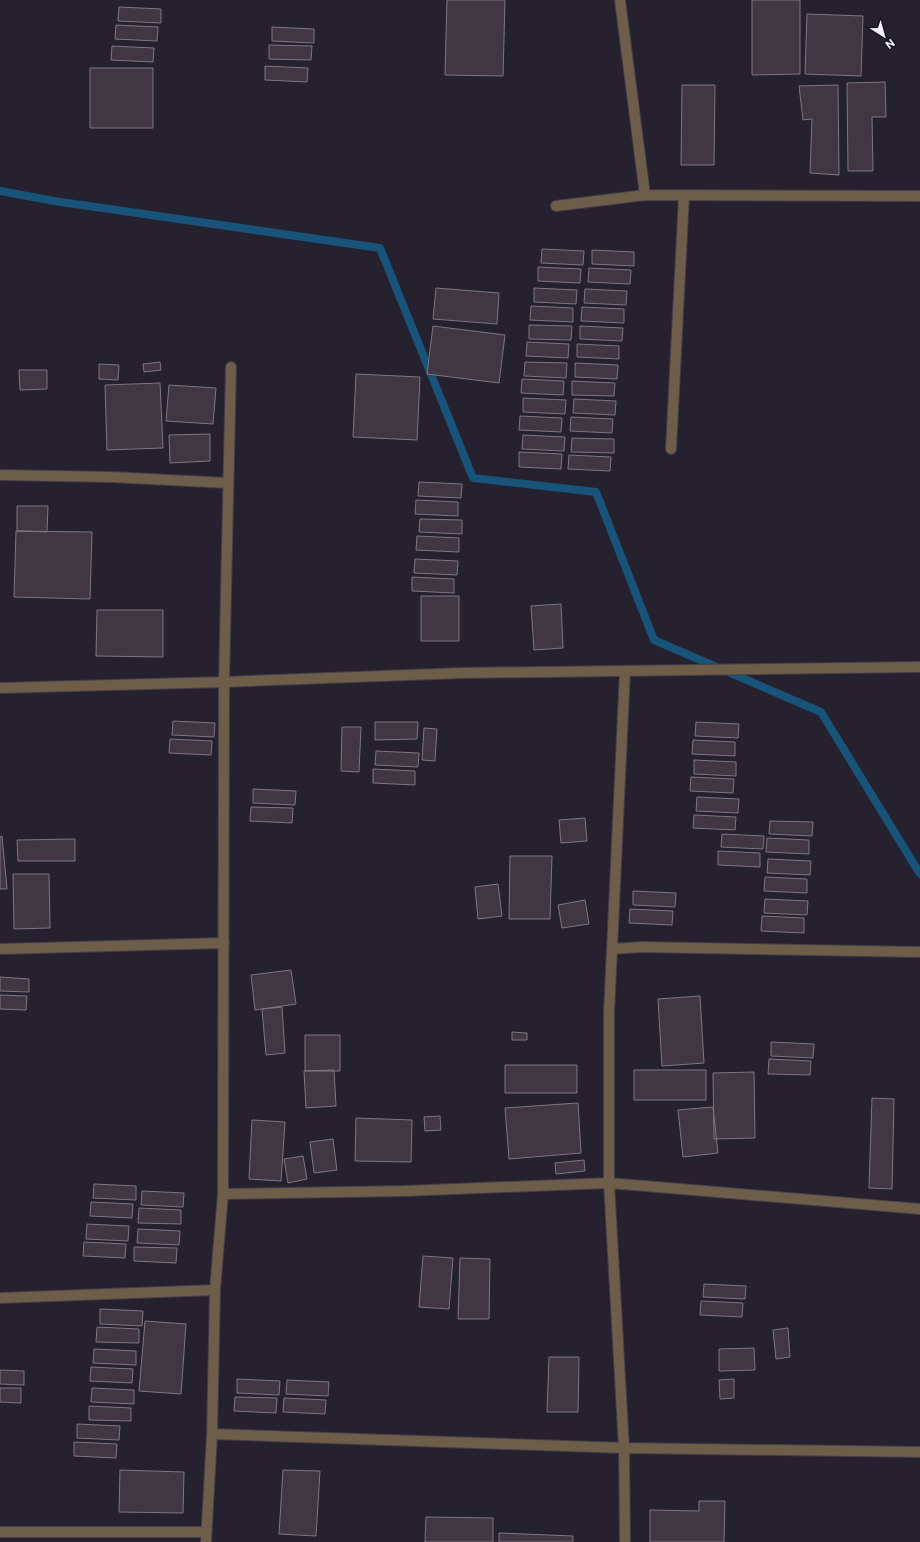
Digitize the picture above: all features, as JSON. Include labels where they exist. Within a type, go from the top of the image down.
[{"type":"street","points":[[620,0],[645,195]]},
{"type":"street","points":[[556,206],[645,195],[920,196]]},
{"type":"street","points":[[671,449],[684,196]]},
{"type":"street","points":[[0,1532],[206,1537],[212,1434],[215,1290],[223,1194],[224,682],[231,368]]},
{"type":"street","points":[[0,475],[111,476],[228,483]]},
{"type":"street","points":[[0,688],[224,682],[462,673],[920,667]]},
{"type":"street","points":[[625,671],[609,1005],[608,1183],[624,1448],[625,1542]]},
{"type":"street","points":[[0,949],[224,943]]},
{"type":"street","points":[[612,949],[642,947],[920,952]]},
{"type":"street","points":[[223,1194],[404,1192],[608,1183],[920,1209]]},
{"type":"street","points":[[0,1298],[215,1290]]},
{"type":"street","points":[[212,1434],[624,1448],[920,1452]]},
{"type":"building","points":[[447,0],[505,0],[503,76],[445,75]]},
{"type":"building","points":[[752,0],[800,0],[800,74],[752,75]]},
{"type":"building","points":[[119,7],[161,9],[161,23],[118,21]]},
{"type":"building","points":[[807,14],[863,16],[861,76],[805,74]]},
{"type":"building","points":[[116,25],[158,27],[157,41],[115,39]]},
{"type":"building","points":[[272,27],[314,29],[314,43],[272,41]]},
{"type":"building","points":[[269,45],[312,46],[311,60],[269,59]]},
{"type":"building","points":[[112,46],[154,48],[153,62],[111,60]]},
{"type":"building","points":[[265,66],[308,68],[307,82],[265,80]]},
{"type":"building","points":[[90,68],[153,68],[153,128],[90,128]]},
{"type":"building","points":[[885,82],[886,117],[872,117],[873,171],[848,171],[847,83]]},
{"type":"building","points":[[682,85],[715,85],[714,165],[681,165]]},
{"type":"building","points":[[838,85],[839,175],[810,173],[812,119],[803,120],[799,86]]},
{"type":"building","points":[[542,249],[584,251],[583,265],[541,263]]},
{"type":"building","points":[[592,250],[634,252],[634,266],[592,264]]},
{"type":"building","points":[[538,267],[581,269],[580,283],[538,281]]},
{"type":"building","points":[[589,268],[631,270],[630,284],[588,282]]},
{"type":"building","points":[[436,288],[499,293],[497,324],[433,319]]},
{"type":"building","points":[[534,288],[577,290],[576,304],[534,302]]},
{"type":"building","points":[[585,289],[627,291],[626,305],[584,303]]},
{"type":"building","points":[[531,306],[573,308],[573,322],[530,320]]},
{"type":"building","points":[[582,307],[624,309],[624,323],[581,321]]},
{"type":"building","points":[[529,325],[572,326],[571,340],[529,339]]},
{"type":"building","points":[[433,326],[505,335],[499,383],[427,374]]},
{"type":"building","points":[[580,326],[623,328],[622,341],[580,339]]},
{"type":"building","points":[[527,342],[569,344],[568,358],[526,356]]},
{"type":"building","points":[[577,344],[619,346],[619,359],[577,357]]},
{"type":"building","points":[[160,362],[161,370],[144,372],[143,364]]},
{"type":"building","points":[[525,362],[567,363],[566,378],[524,376]]},
{"type":"building","points":[[575,363],[618,365],[617,379],[575,377]]},
{"type":"building","points":[[99,364],[119,365],[118,380],[99,379]]},
{"type":"building","points":[[19,370],[47,370],[47,389],[20,390]]},
{"type":"building","points":[[356,374],[420,377],[417,440],[353,437]]},
{"type":"building","points":[[522,379],[564,381],[563,395],[521,393]]},
{"type":"building","points":[[572,381],[615,383],[614,396],[572,395]]},
{"type":"building","points":[[160,383],[163,448],[107,450],[105,385]]},
{"type":"building","points":[[169,385],[216,388],[213,424],[166,421]]},
{"type":"building","points":[[523,398],[566,400],[565,414],[523,412]]},
{"type":"building","points":[[574,399],[616,401],[615,415],[573,413]]},
{"type":"building","points":[[520,416],[562,418],[561,432],[519,430]]},
{"type":"building","points":[[571,417],[613,419],[612,433],[570,431]]},
{"type":"building","points":[[210,434],[210,461],[170,463],[169,435]]},
{"type":"building","points":[[523,435],[565,437],[564,451],[522,449]]},
{"type":"building","points":[[572,438],[614,439],[614,453],[571,452]]},
{"type":"building","points":[[519,452],[562,454],[561,469],[519,467]]},
{"type":"building","points":[[569,455],[611,457],[610,471],[568,469]]},
{"type":"building","points":[[419,482],[462,484],[461,498],[418,496]]},
{"type":"building","points":[[416,500],[458,502],[458,516],[415,514]]},
{"type":"building","points":[[17,506],[48,506],[47,532],[17,531]]},
{"type":"building","points":[[420,519],[462,520],[462,534],[419,532]]},
{"type":"building","points":[[16,531],[92,532],[90,599],[14,597]]},
{"type":"building","points":[[417,536],[459,538],[459,552],[416,550]]},
{"type":"building","points":[[415,559],[458,561],[457,575],[414,573]]},
{"type":"building","points":[[412,577],[454,579],[454,593],[412,591]]},
{"type":"building","points":[[421,596],[459,596],[459,641],[421,641]]},
{"type":"building","points":[[561,604],[563,648],[534,650],[531,606]]},
{"type":"building","points":[[97,610],[163,610],[163,657],[96,656]]},
{"type":"building","points":[[173,721],[215,723],[214,737],[172,735]]},
{"type":"building","points":[[375,722],[418,722],[417,739],[375,740]]},
{"type":"building","points":[[696,722],[739,724],[738,738],[695,736]]},
{"type":"building","points":[[342,727],[361,727],[359,772],[341,771]]},
{"type":"building","points":[[424,728],[437,729],[435,761],[422,760]]},
{"type":"building","points":[[170,739],[212,741],[211,755],[169,753]]},
{"type":"building","points":[[693,740],[735,742],[735,756],[692,754]]},
{"type":"building","points":[[376,751],[419,753],[418,767],[375,765]]},
{"type":"building","points":[[694,760],[736,762],[736,776],[694,774]]},
{"type":"building","points":[[373,769],[415,771],[415,785],[373,783]]},
{"type":"building","points":[[691,777],[734,779],[733,793],[690,791]]},
{"type":"building","points":[[253,789],[296,791],[295,805],[253,803]]},
{"type":"building","points":[[697,797],[739,799],[738,813],[696,811]]},
{"type":"building","points":[[251,807],[293,808],[292,823],[250,821]]},
{"type":"building","points":[[694,815],[736,817],[735,830],[693,828]]},
{"type":"building","points":[[585,818],[587,841],[561,843],[559,820]]},
{"type":"building","points":[[770,821],[813,822],[812,836],[769,834]]},
{"type":"building","points":[[722,834],[764,836],[763,849],[721,847]]},
{"type":"building","points":[[2,836],[7,889],[0,889],[0,837]]},
{"type":"building","points":[[767,838],[809,840],[809,854],[766,852]]},
{"type":"building","points":[[75,839],[75,861],[18,861],[17,840]]},
{"type":"building","points":[[718,851],[760,853],[760,867],[718,865]]},
{"type":"building","points":[[510,856],[552,856],[550,919],[509,919]]},
{"type":"building","points":[[768,859],[811,861],[810,875],[767,873]]},
{"type":"building","points":[[13,874],[49,874],[50,928],[14,929]]},
{"type":"building","points":[[765,877],[807,879],[807,893],[764,891]]},
{"type":"building","points":[[498,884],[502,916],[478,919],[475,887]]},
{"type":"building","points":[[633,891],[676,893],[675,907],[633,905]]},
{"type":"building","points":[[765,899],[808,901],[807,915],[764,913]]},
{"type":"building","points":[[585,900],[589,924],[562,928],[558,905]]},
{"type":"building","points":[[630,909],[673,911],[672,925],[629,923]]},
{"type":"building","points":[[762,916],[804,918],[804,933],[761,931]]},
{"type":"building","points":[[291,970],[296,1004],[255,1010],[251,975]]},
{"type":"building","points":[[0,977],[29,979],[29,992],[0,991]]},
{"type":"building","points":[[0,995],[27,996],[26,1010],[0,1009]]},
{"type":"building","points":[[700,996],[704,1063],[662,1066],[658,999]]},
{"type":"building","points":[[282,1007],[285,1053],[266,1055],[262,1009]]},
{"type":"building","points":[[512,1032],[527,1033],[527,1040],[512,1040]]},
{"type":"building","points":[[305,1035],[340,1035],[340,1071],[305,1071]]},
{"type":"building","points":[[771,1042],[814,1044],[813,1058],[771,1056]]},
{"type":"building","points":[[769,1059],[811,1061],[810,1075],[768,1074]]},
{"type":"building","points":[[505,1065],[577,1065],[577,1093],[505,1093]]},
{"type":"building","points":[[334,1070],[336,1106],[306,1108],[304,1071]]},
{"type":"building","points":[[634,1070],[706,1070],[706,1100],[634,1100]]},
{"type":"building","points":[[754,1072],[755,1138],[714,1139],[713,1073]]},
{"type":"building","points":[[872,1098],[894,1099],[892,1189],[869,1188]]},
{"type":"building","points":[[578,1103],[581,1153],[509,1159],[505,1108]]},
{"type":"building","points":[[713,1107],[718,1153],[683,1157],[678,1110]]},
{"type":"building","points":[[440,1116],[441,1130],[425,1131],[424,1117]]},
{"type":"building","points":[[356,1118],[412,1120],[411,1162],[355,1161]]},
{"type":"building","points":[[252,1120],[285,1122],[281,1181],[249,1179]]},
{"type":"building","points":[[333,1139],[337,1170],[314,1173],[310,1142]]},
{"type":"building","points":[[303,1156],[307,1179],[288,1183],[284,1159]]},
{"type":"building","points":[[584,1160],[585,1171],[556,1174],[555,1163]]},
{"type":"building","points":[[94,1184],[136,1186],[136,1200],[93,1198]]},
{"type":"building","points":[[142,1191],[184,1193],[183,1207],[141,1205]]},
{"type":"building","points":[[91,1202],[133,1204],[132,1218],[90,1216]]},
{"type":"building","points":[[139,1208],[181,1210],[181,1224],[138,1223]]},
{"type":"building","points":[[87,1224],[129,1226],[128,1241],[86,1239]]},
{"type":"building","points":[[138,1229],[180,1231],[179,1245],[137,1243]]},
{"type":"building","points":[[84,1242],[126,1244],[125,1258],[83,1256]]},
{"type":"building","points":[[134,1247],[177,1248],[176,1263],[134,1261]]},
{"type":"building","points":[[423,1256],[453,1258],[449,1309],[419,1307]]},
{"type":"building","points":[[460,1258],[490,1259],[489,1319],[458,1319]]},
{"type":"building","points":[[704,1284],[746,1286],[745,1299],[703,1297]]},
{"type":"building","points":[[701,1301],[743,1303],[742,1317],[700,1315]]},
{"type":"building","points":[[100,1309],[143,1311],[142,1326],[100,1324]]},
{"type":"building","points":[[145,1321],[186,1324],[181,1394],[139,1391]]},
{"type":"building","points":[[97,1327],[139,1329],[139,1343],[96,1342]]},
{"type":"building","points":[[788,1328],[790,1357],[776,1359],[773,1330]]},
{"type":"building","points":[[754,1348],[755,1370],[719,1371],[719,1349]]},
{"type":"building","points":[[94,1349],[136,1351],[136,1365],[93,1363]]},
{"type":"building","points":[[549,1357],[579,1357],[578,1412],[547,1412]]},
{"type":"building","points":[[91,1367],[133,1369],[132,1383],[90,1381]]},
{"type":"building","points":[[0,1370],[24,1371],[24,1385],[0,1384]]},
{"type":"building","points":[[237,1379],[280,1381],[279,1395],[237,1393]]},
{"type":"building","points":[[734,1379],[734,1398],[720,1399],[719,1380]]},
{"type":"building","points":[[287,1380],[329,1382],[328,1396],[286,1394]]},
{"type":"building","points":[[0,1388],[21,1388],[21,1403],[0,1402]]},
{"type":"building","points":[[92,1388],[134,1390],[134,1404],[91,1402]]},
{"type":"building","points":[[235,1397],[277,1398],[276,1413],[234,1411]]},
{"type":"building","points":[[284,1398],[326,1400],[325,1414],[283,1412]]},
{"type":"building","points":[[89,1406],[131,1408],[131,1421],[89,1420]]},
{"type":"building","points":[[77,1424],[120,1426],[119,1440],[77,1438]]},
{"type":"building","points":[[74,1442],[117,1444],[116,1458],[74,1456]]},
{"type":"building","points":[[120,1470],[184,1472],[183,1513],[119,1512]]},
{"type":"building","points":[[283,1470],[320,1471],[316,1536],[279,1534]]},
{"type":"building","points":[[699,1501],[725,1501],[724,1542],[650,1542],[650,1510],[699,1511]]},
{"type":"building","points":[[426,1517],[493,1518],[493,1542],[425,1542]]},
{"type":"building","points":[[499,1533],[573,1536],[573,1542],[499,1542]]},
{"type":"waterway","points":[[0,191],[54,201],[380,248],[473,478],[596,492],[654,640],[821,712],[920,874]]}]
